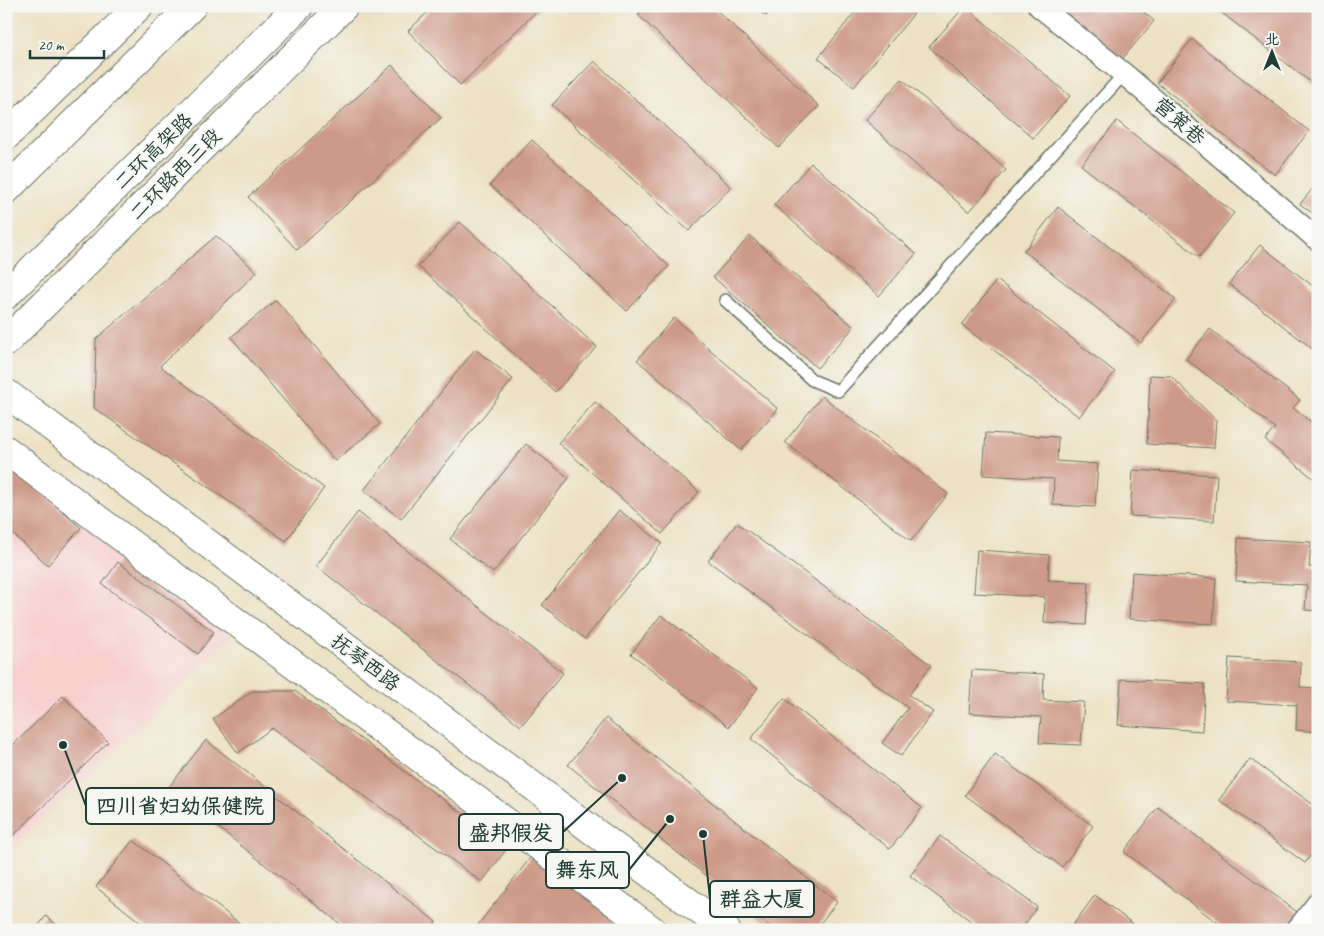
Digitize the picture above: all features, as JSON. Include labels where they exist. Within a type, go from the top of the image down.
[{"type":"main road","points":[[6,136],[139,6]]},
{"type":"main road","points":[[6,190],[192,6]]},
{"type":"main road","name":"二环高架路","points":[[6,295],[299,6]]},
{"type":"main road","name":"二环路西三段","points":[[6,342],[344,6]]},
{"type":"main road","name":"抚琴西路","points":[[6,393],[726,930]]},
{"type":"main road","points":[[6,450],[652,930]]},
{"type":"street","name":"营策巷","points":[[1039,6],[1124,74],[1318,240]]},
{"type":"street","points":[[1297,930],[1318,903]]},
{"type":"lane","points":[[725,300],[812,380],[838,390],[1124,74]]},
{"type":"shaded area","points":[[6,458],[232,636],[6,854]]},
{"type":"building","points":[[434,6],[542,6],[460,85],[408,31]]},
{"type":"building","points":[[646,6],[712,6],[819,106],[779,148],[638,15]]},
{"type":"building","points":[[753,6],[774,6],[766,16]]},
{"type":"building","points":[[860,6],[920,6],[854,87],[818,58]]},
{"type":"building","points":[[965,6],[1070,96],[1033,138],[929,47]]},
{"type":"building","points":[[1047,6],[1137,6],[1154,21],[1118,64]]},
{"type":"building","points":[[1219,6],[1306,6],[1318,16],[1318,88],[1217,9]]},
{"type":"building","points":[[1192,39],[1309,131],[1275,175],[1157,83]]},
{"type":"building","points":[[594,61],[731,187],[689,231],[552,105]]},
{"type":"building","points":[[392,65],[441,118],[297,250],[248,197]]},
{"type":"building","points":[[902,79],[1006,170],[969,212],[865,120]]},
{"type":"building","points":[[1117,121],[1234,213],[1199,257],[1081,165]]},
{"type":"building","points":[[532,140],[669,266],[627,311],[490,185]]},
{"type":"building","points":[[811,163],[916,254],[879,296],[774,205]]},
{"type":"building","points":[[1318,182],[1318,217],[1300,204]]},
{"type":"building","points":[[1058,207],[1176,299],[1141,343],[1024,251]]},
{"type":"building","points":[[460,222],[597,347],[555,392],[418,266]]},
{"type":"building","points":[[216,236],[257,272],[160,366],[324,488],[286,541],[94,408],[96,339]]},
{"type":"building","points":[[750,236],[854,327],[817,368],[713,277]]},
{"type":"building","points":[[1260,245],[1318,290],[1318,353],[1229,284]]},
{"type":"building","points":[[997,280],[1115,372],[1079,417],[962,325]]},
{"type":"building","points":[[276,300],[380,424],[335,461],[231,337]]},
{"type":"building","points":[[674,318],[778,409],[741,450],[637,360]]},
{"type":"building","points":[[1210,329],[1300,400],[1293,408],[1318,427],[1318,482],[1265,440],[1275,428],[1186,359]]},
{"type":"building","points":[[475,349],[513,379],[401,519],[364,490]]},
{"type":"building","points":[[1150,375],[1171,376],[1216,420],[1214,448],[1147,444]]},
{"type":"building","points":[[822,396],[948,494],[911,541],[785,442]]},
{"type":"building","points":[[595,402],[699,492],[662,534],[558,443]]},
{"type":"building","points":[[986,433],[1058,437],[1057,461],[1098,464],[1095,507],[1053,505],[1054,479],[983,475]]},
{"type":"building","points":[[526,444],[569,478],[493,573],[450,539]]},
{"type":"building","points":[[6,462],[81,528],[48,565],[6,528]]},
{"type":"building","points":[[1133,470],[1217,475],[1214,521],[1130,516]]},
{"type":"building","points":[[619,510],[662,543],[585,639],[542,605]]},
{"type":"building","points":[[358,512],[563,673],[521,726],[316,566]]},
{"type":"building","points":[[737,523],[931,665],[909,695],[933,712],[901,756],[882,743],[908,708],[708,561]]},
{"type":"building","points":[[1238,538],[1311,542],[1309,567],[1318,568],[1318,611],[1305,610],[1307,585],[1236,581]]},
{"type":"building","points":[[977,550],[1049,555],[1048,580],[1089,582],[1086,625],[1044,623],[1045,597],[974,593]]},
{"type":"building","points":[[118,562],[214,632],[198,654],[102,584]]},
{"type":"building","points":[[1132,572],[1216,578],[1213,624],[1129,619]]},
{"type":"building","points":[[661,615],[758,688],[729,727],[631,654]]},
{"type":"building","points":[[1229,658],[1301,662],[1300,687],[1318,688],[1318,732],[1296,730],[1297,705],[1226,701]]},
{"type":"building","points":[[972,670],[1044,674],[1043,700],[1084,702],[1081,745],[1039,743],[1041,717],[969,713]]},
{"type":"building","points":[[1121,679],[1205,684],[1202,731],[1118,725]]},
{"type":"building","points":[[252,691],[295,691],[508,847],[482,882],[272,728],[238,753],[213,719]]},
{"type":"building","points":[[63,696],[108,742],[6,843],[6,752]]},
{"type":"building","points":[[784,698],[922,808],[890,849],[751,739]]},
{"type":"building","points":[[606,718],[837,902],[815,930],[774,930],[568,765]]},
{"type":"building","points":[[206,740],[436,922],[430,930],[348,930],[168,788]]},
{"type":"building","points":[[995,754],[1093,826],[1062,867],[965,795]]},
{"type":"building","points":[[1250,759],[1318,808],[1318,846],[1305,863],[1219,800]]},
{"type":"building","points":[[1158,807],[1301,915],[1289,930],[1227,930],[1124,852]]},
{"type":"building","points":[[940,836],[1037,907],[1021,930],[983,930],[910,876]]},
{"type":"building","points":[[133,840],[248,930],[150,930],[96,887]]},
{"type":"building","points":[[534,853],[622,922],[616,930],[474,930]]},
{"type":"building","points":[[1095,895],[1141,930],[1069,930]]},
{"type":"building","points":[[46,916],[63,930],[35,930]]},
{"type":"place","name":"四川省妇幼保健院","points":[[63,745]]},
{"type":"place","name":"盛邦假发","points":[[622,778]]},
{"type":"place","name":"舞东风","points":[[670,819]]},
{"type":"place","name":"群益大厦","points":[[703,834]]}]
